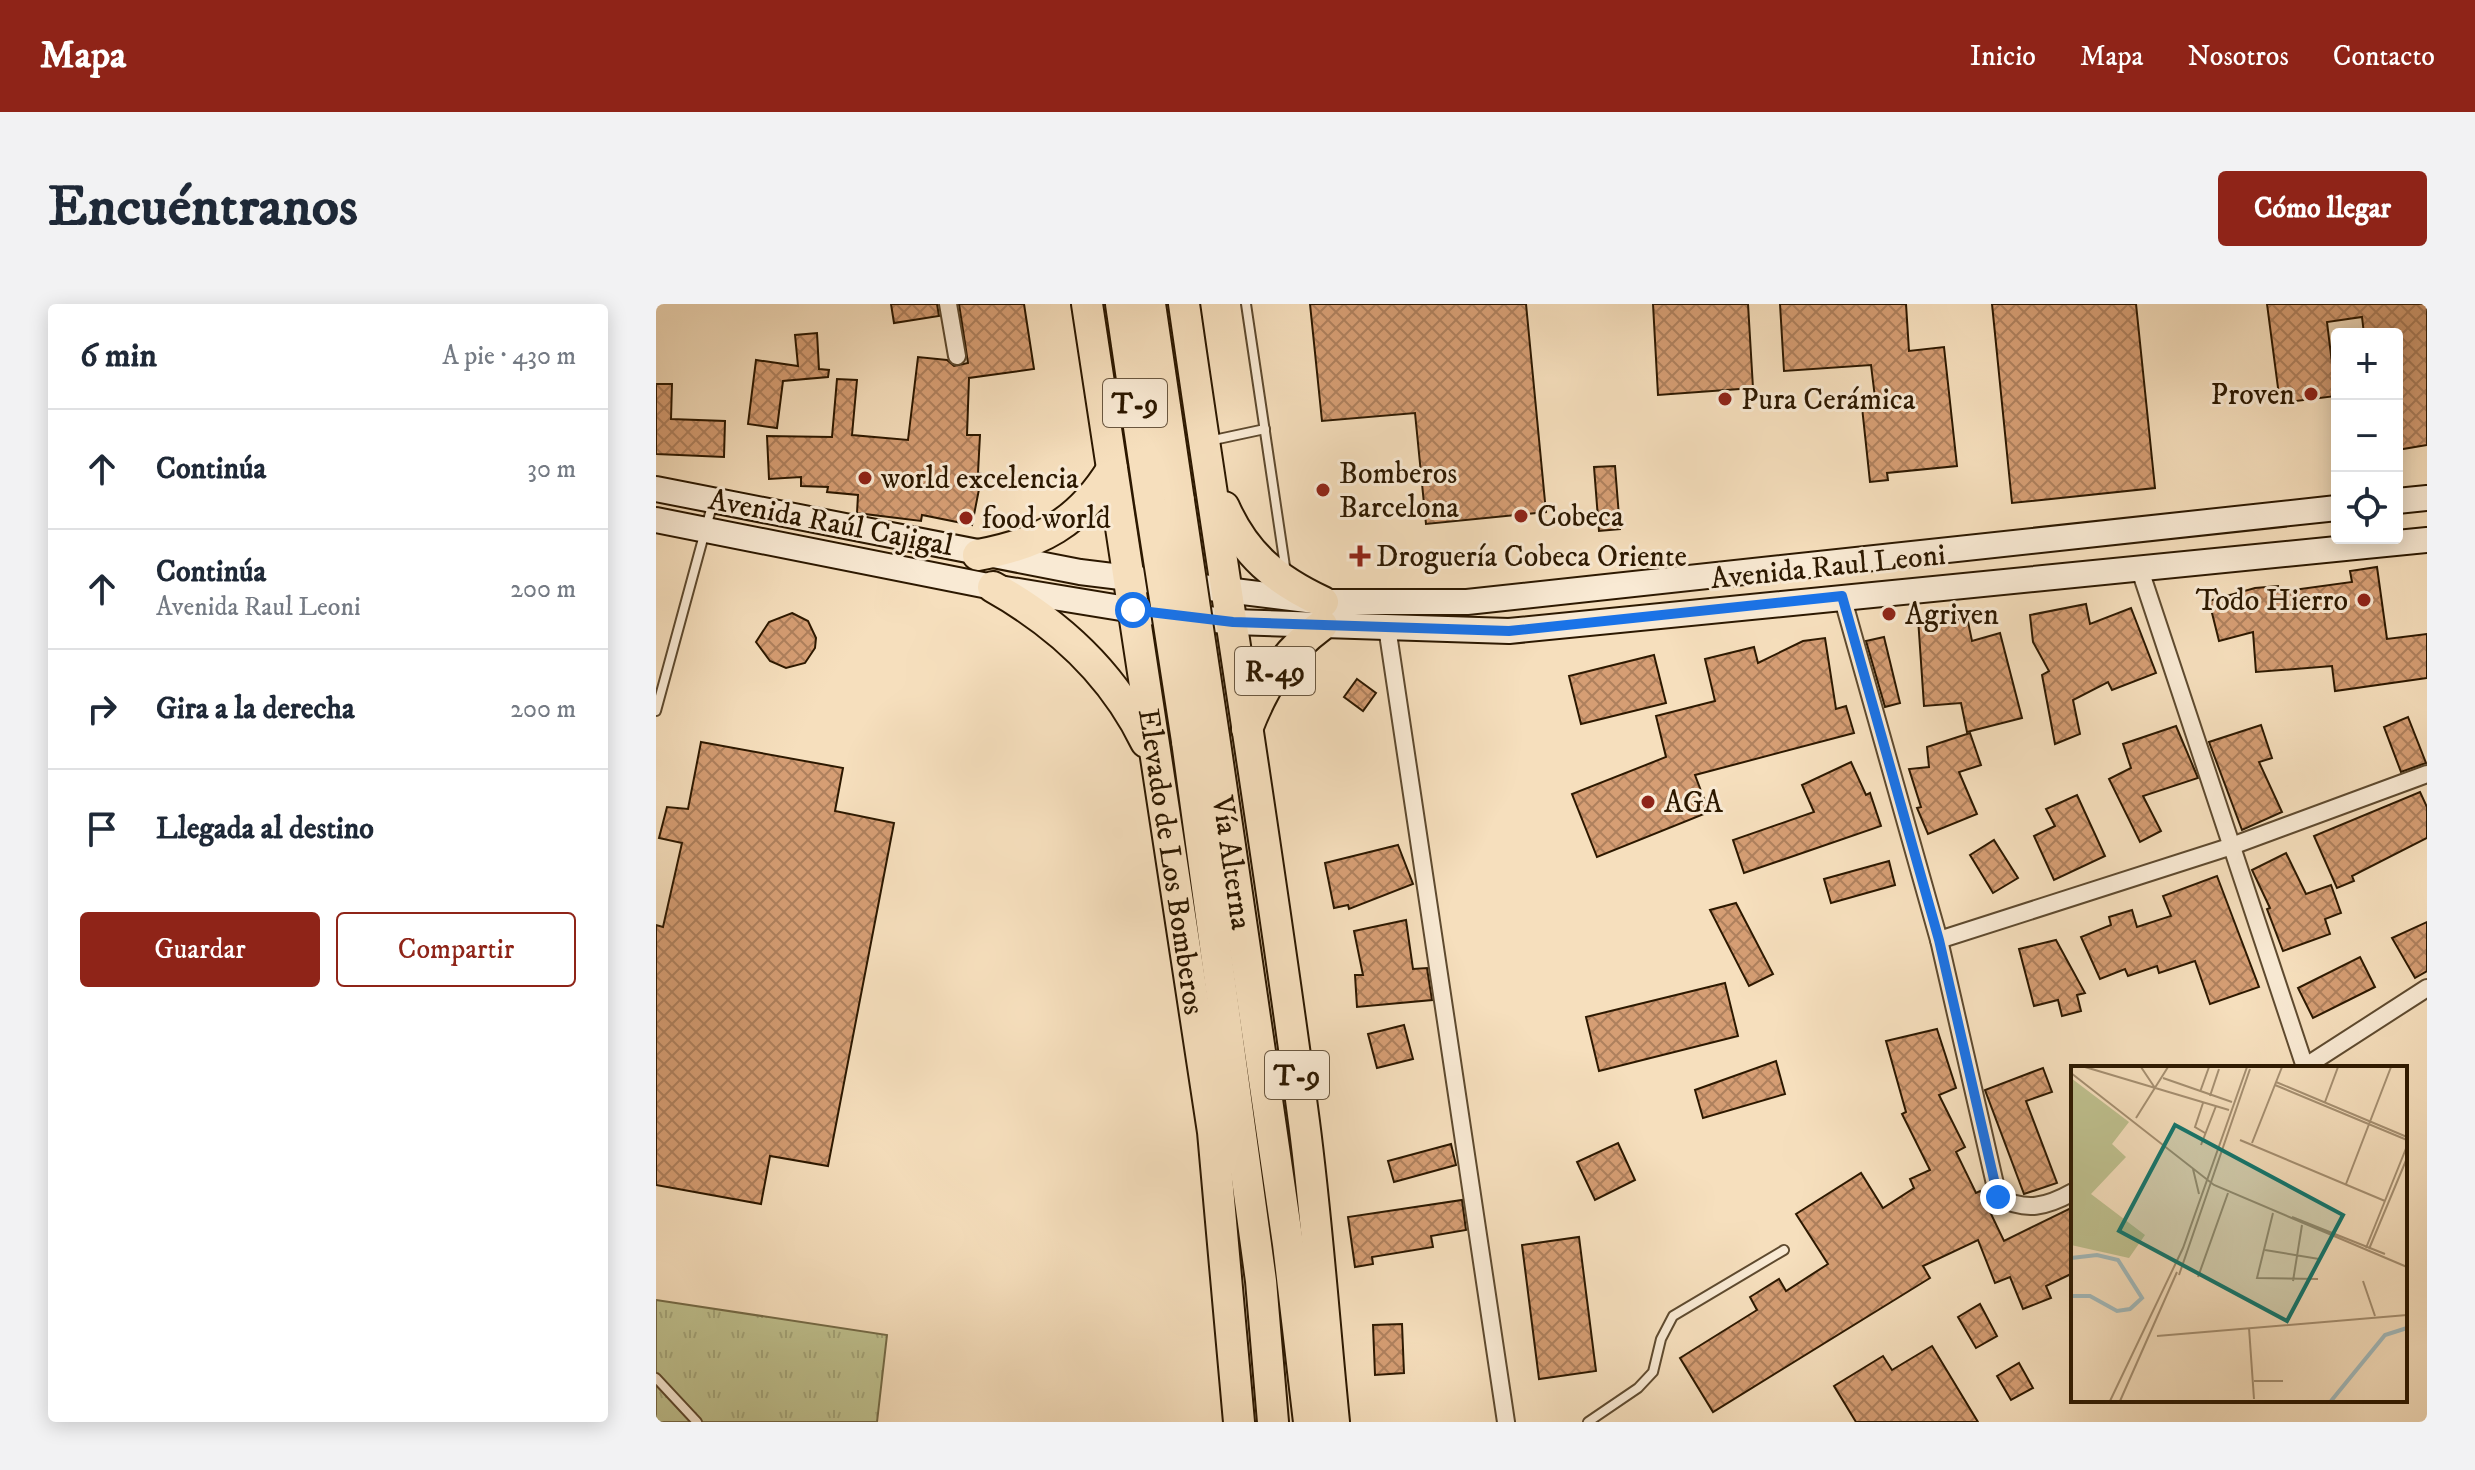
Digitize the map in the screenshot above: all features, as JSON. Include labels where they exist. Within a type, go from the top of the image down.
[{"type":"highway","name":"Elevado de Los Bomberos","points":[[1087,304],[1213,1132],[1239,1422]]},
{"type":"highway","name":"T-9","points":[[1121,304],[1164,502]]},
{"type":"highway","name":"T-9","points":[[1150,304],[1164,502]]},
{"type":"highway","name":"T-9","points":[[1184,304],[1229,588],[1246,731],[1304,1124],[1334,1422]]},
{"type":"highway","name":"T-9","points":[[1205,449],[1234,531],[1258,562],[1323,613]]},
{"type":"highway","name":"R-49","points":[[978,555],[1025,545],[1061,528],[1081,512],[1112,469]]},
{"type":"highway","name":"Elevado de Los Bomberos","points":[[1164,502],[1201,739],[1261,1281],[1273,1422]]},
{"type":"highway","name":"T-9","points":[[993,587],[1040,617],[1091,662],[1133,718],[1157,766]]},
{"type":"highway","name":"R-49","points":[[1246,731],[1272,675],[1323,613]]},
{"type":"highway","name":"Vía Alterna","points":[[1201,739],[1288,1244],[1309,1422]]},
{"type":"main road","name":"R-49","points":[[656,489],[978,555],[1229,588]]},
{"type":"main road","points":[[2403,500],[2427,498]]},
{"type":"main road","name":"Avenida Raul Leoni","points":[[1233,622],[1467,602],[2331,509]]},
{"type":"main road","name":"Avenida Raúl Cajigal","points":[[656,520],[993,587]]},
{"type":"main road","name":"Avenida Raul Leoni","points":[[1229,588],[1387,627],[1509,631],[2427,540]]},
{"type":"main road","name":"R-49","points":[[993,587],[1133,610],[1233,622]]},
{"type":"street","points":[[948,304],[957,356]]},
{"type":"street","points":[[2140,570],[2304,1066]]},
{"type":"street","points":[[1842,596],[1939,940],[1998,1197],[2020,1208],[2051,1204],[2071,1193]]},
{"type":"street","points":[[1387,627],[1506,1422]]},
{"type":"street","points":[[1939,940],[2229,847],[2427,774]]},
{"type":"street","points":[[2306,1066],[2427,988]]},
{"type":"lane","points":[[1246,304],[1288,586]]},
{"type":"lane","points":[[1205,449],[1265,429]]},
{"type":"lane","points":[[656,711],[713,501]]},
{"type":"lane","points":[[1588,1422],[1638,1388],[1653,1372],[1661,1339],[1673,1316],[1784,1250]]},
{"type":"lane","points":[[656,1378],[697,1422]]},
{"type":"green space","points":[[656,1300],[887,1335],[877,1422],[656,1422]]},
{"type":"building","points":[[891,304],[937,304],[939,316],[894,323]]},
{"type":"building","points":[[959,304],[1024,304],[1034,369],[969,378],[967,435],[980,435],[978,473],[982,474],[972,525],[922,515],[921,521],[857,513],[858,495],[827,492],[828,487],[801,486],[801,477],[769,479],[767,436],[832,437],[837,379],[857,380],[852,435],[908,440],[918,357],[947,360],[954,366],[968,363]]},
{"type":"building","points":[[1310,304],[1526,304],[1546,512],[1426,524],[1415,413],[1322,421]]},
{"type":"building","points":[[1653,304],[1748,304],[1753,388],[1658,395]]},
{"type":"building","points":[[1780,304],[1906,304],[1909,351],[1944,347],[1957,466],[1887,473],[1888,480],[1870,482],[1862,407],[1876,406],[1871,365],[1784,371]]},
{"type":"building","points":[[1992,304],[2136,304],[2155,488],[2012,503]]},
{"type":"building","points":[[2267,304],[2427,304],[2427,445],[2403,449],[2403,328],[2363,328],[2362,317],[2327,322],[2331,397],[2280,403]]},
{"type":"building","points":[[817,333],[819,369],[829,370],[828,377],[783,381],[777,428],[748,424],[756,360],[798,366],[795,335]]},
{"type":"building","points":[[656,384],[672,384],[671,419],[725,421],[724,457],[656,454]]},
{"type":"building","points":[[1615,466],[1620,529],[1599,531],[1594,467]]},
{"type":"building","points":[[2377,567],[2387,639],[2427,634],[2427,678],[2335,691],[2332,666],[2256,672],[2253,632],[2219,641],[2209,601],[2255,588],[2278,586],[2278,592],[2352,582],[2350,571]]},
{"type":"building","points":[[2086,604],[2090,624],[2131,608],[2156,673],[2112,690],[2108,682],[2073,700],[2080,734],[2055,744],[2042,675],[2049,671],[2033,642],[2030,615]]},
{"type":"building","points":[[792,613],[808,621],[816,638],[815,648],[805,663],[786,668],[770,661],[756,642],[769,622]]},
{"type":"building","points":[[1942,616],[1942,623],[1967,617],[1972,641],[2000,633],[2022,718],[1967,732],[1961,703],[1924,706],[1918,618]]},
{"type":"building","points":[[1884,637],[1900,703],[1885,707],[1866,641]]},
{"type":"building","points":[[1825,638],[1836,709],[1846,706],[1854,733],[1695,775],[1709,812],[1597,857],[1572,794],[1666,757],[1656,716],[1715,701],[1705,659],[1754,647],[1758,663],[1803,641]]},
{"type":"building","points":[[1654,655],[1666,703],[1581,724],[1569,676]]},
{"type":"building","points":[[1357,679],[1376,693],[1363,711],[1344,697]]},
{"type":"building","points":[[2408,717],[2426,763],[2401,772],[2384,727]]},
{"type":"building","points":[[2261,725],[2272,758],[2259,762],[2282,812],[2242,830],[2209,742]]},
{"type":"building","points":[[2176,726],[2198,778],[2143,796],[2161,831],[2140,842],[2109,779],[2131,768],[2123,744]]},
{"type":"building","points":[[1970,733],[1981,765],[1959,772],[1977,814],[1928,834],[1917,808],[1921,807],[1909,769],[1929,767],[1927,747]]},
{"type":"building","points":[[701,742],[843,768],[835,811],[894,823],[828,1166],[770,1156],[761,1204],[656,1185],[656,925],[663,927],[682,843],[659,838],[667,807],[688,809]]},
{"type":"building","points":[[1851,762],[1866,795],[1870,793],[1881,826],[1744,873],[1733,840],[1814,812],[1802,785]]},
{"type":"building","points":[[2420,792],[2427,807],[2427,838],[2352,876],[2354,881],[2337,888],[2314,836]]},
{"type":"building","points":[[2077,795],[2105,856],[2054,880],[2034,836],[2055,826],[2046,809]]},
{"type":"building","points":[[1994,840],[2018,878],[1993,893],[1970,855]]},
{"type":"building","points":[[1398,845],[1413,884],[1349,909],[1348,905],[1334,908],[1325,863]]},
{"type":"building","points":[[2286,853],[2306,894],[2331,885],[2341,913],[2325,919],[2330,934],[2283,951],[2267,909],[2270,908],[2252,870]]},
{"type":"building","points":[[1889,861],[1895,885],[1831,903],[1824,879]]},
{"type":"building","points":[[2217,876],[2259,987],[2210,1004],[2195,961],[2159,973],[2157,966],[2128,976],[2125,969],[2100,979],[2081,937],[2111,925],[2109,917],[2132,910],[2137,927],[2171,916],[2163,896]]},
{"type":"building","points":[[1736,903],[1773,974],[1749,986],[1710,910]]},
{"type":"building","points":[[1406,920],[1413,969],[1427,968],[1432,1000],[1357,1007],[1355,975],[1363,975],[1354,931]]},
{"type":"building","points":[[2427,922],[2427,971],[2415,978],[2392,938]]},
{"type":"building","points":[[2056,940],[2085,993],[2077,995],[2081,1011],[2062,1016],[2058,1000],[2034,1006],[2019,949]]},
{"type":"building","points":[[2360,957],[2375,987],[2313,1018],[2298,988]]},
{"type":"building","points":[[1725,983],[1738,1036],[1599,1071],[1586,1017]]},
{"type":"building","points":[[1404,1025],[1413,1059],[1377,1068],[1368,1034]]},
{"type":"building","points":[[1937,1029],[1956,1088],[1939,1095],[1965,1147],[1956,1152],[1976,1193],[1980,1191],[2004,1241],[2071,1208],[2071,1274],[2046,1286],[2051,1298],[2023,1309],[2010,1277],[1995,1283],[1978,1240],[1923,1266],[1930,1278],[1713,1412],[1680,1358],[1757,1310],[1750,1297],[1779,1279],[1786,1291],[1828,1264],[1796,1214],[1861,1173],[1883,1208],[1914,1188],[1910,1179],[1930,1170],[1902,1114],[1906,1112],[1886,1041]]},
{"type":"building","points":[[1776,1061],[1785,1094],[1703,1118],[1695,1090]]},
{"type":"building","points":[[2043,1068],[2052,1092],[2026,1101],[2057,1183],[2024,1194],[1985,1090]]},
{"type":"building","points":[[1618,1143],[1635,1180],[1595,1200],[1577,1162]]},
{"type":"building","points":[[1451,1144],[1456,1165],[1394,1182],[1388,1161]]},
{"type":"building","points":[[1462,1200],[1466,1230],[1431,1236],[1433,1247],[1372,1257],[1373,1264],[1355,1267],[1348,1217]]},
{"type":"building","points":[[1579,1237],[1596,1371],[1539,1379],[1522,1245]]},
{"type":"building","points":[[1980,1304],[1997,1336],[1976,1348],[1958,1317]]},
{"type":"building","points":[[1402,1324],[1404,1373],[1375,1375],[1373,1325]]},
{"type":"building","points":[[1932,1346],[1978,1422],[1856,1422],[1834,1386],[1883,1356],[1892,1370]]},
{"type":"building","points":[[2019,1363],[2033,1388],[2011,1400],[1997,1376]]},
{"type":"place","name":"Proven","points":[[2311,394]]},
{"type":"place","name":"Pura Cerámica","points":[[1725,399]]},
{"type":"place","name":"world excelencia","points":[[865,478]]},
{"type":"place","name":"Bomberos Barcelona","points":[[1323,490]]},
{"type":"place","name":"Cobeca","points":[[1521,516]]},
{"type":"place","name":"food world","points":[[966,518]]},
{"type":"place","name":"Droguería Cobeca Oriente","points":[[1360,556]]},
{"type":"place","name":"Todo Hierro","points":[[2364,600]]},
{"type":"place","name":"Agriven","points":[[1889,614]]},
{"type":"place","name":"AGA","points":[[1648,802]]},
{"type":"route","points":[[1133,610],[1233,622],[1509,631],[1842,596],[1939,940],[1998,1197]]}]
